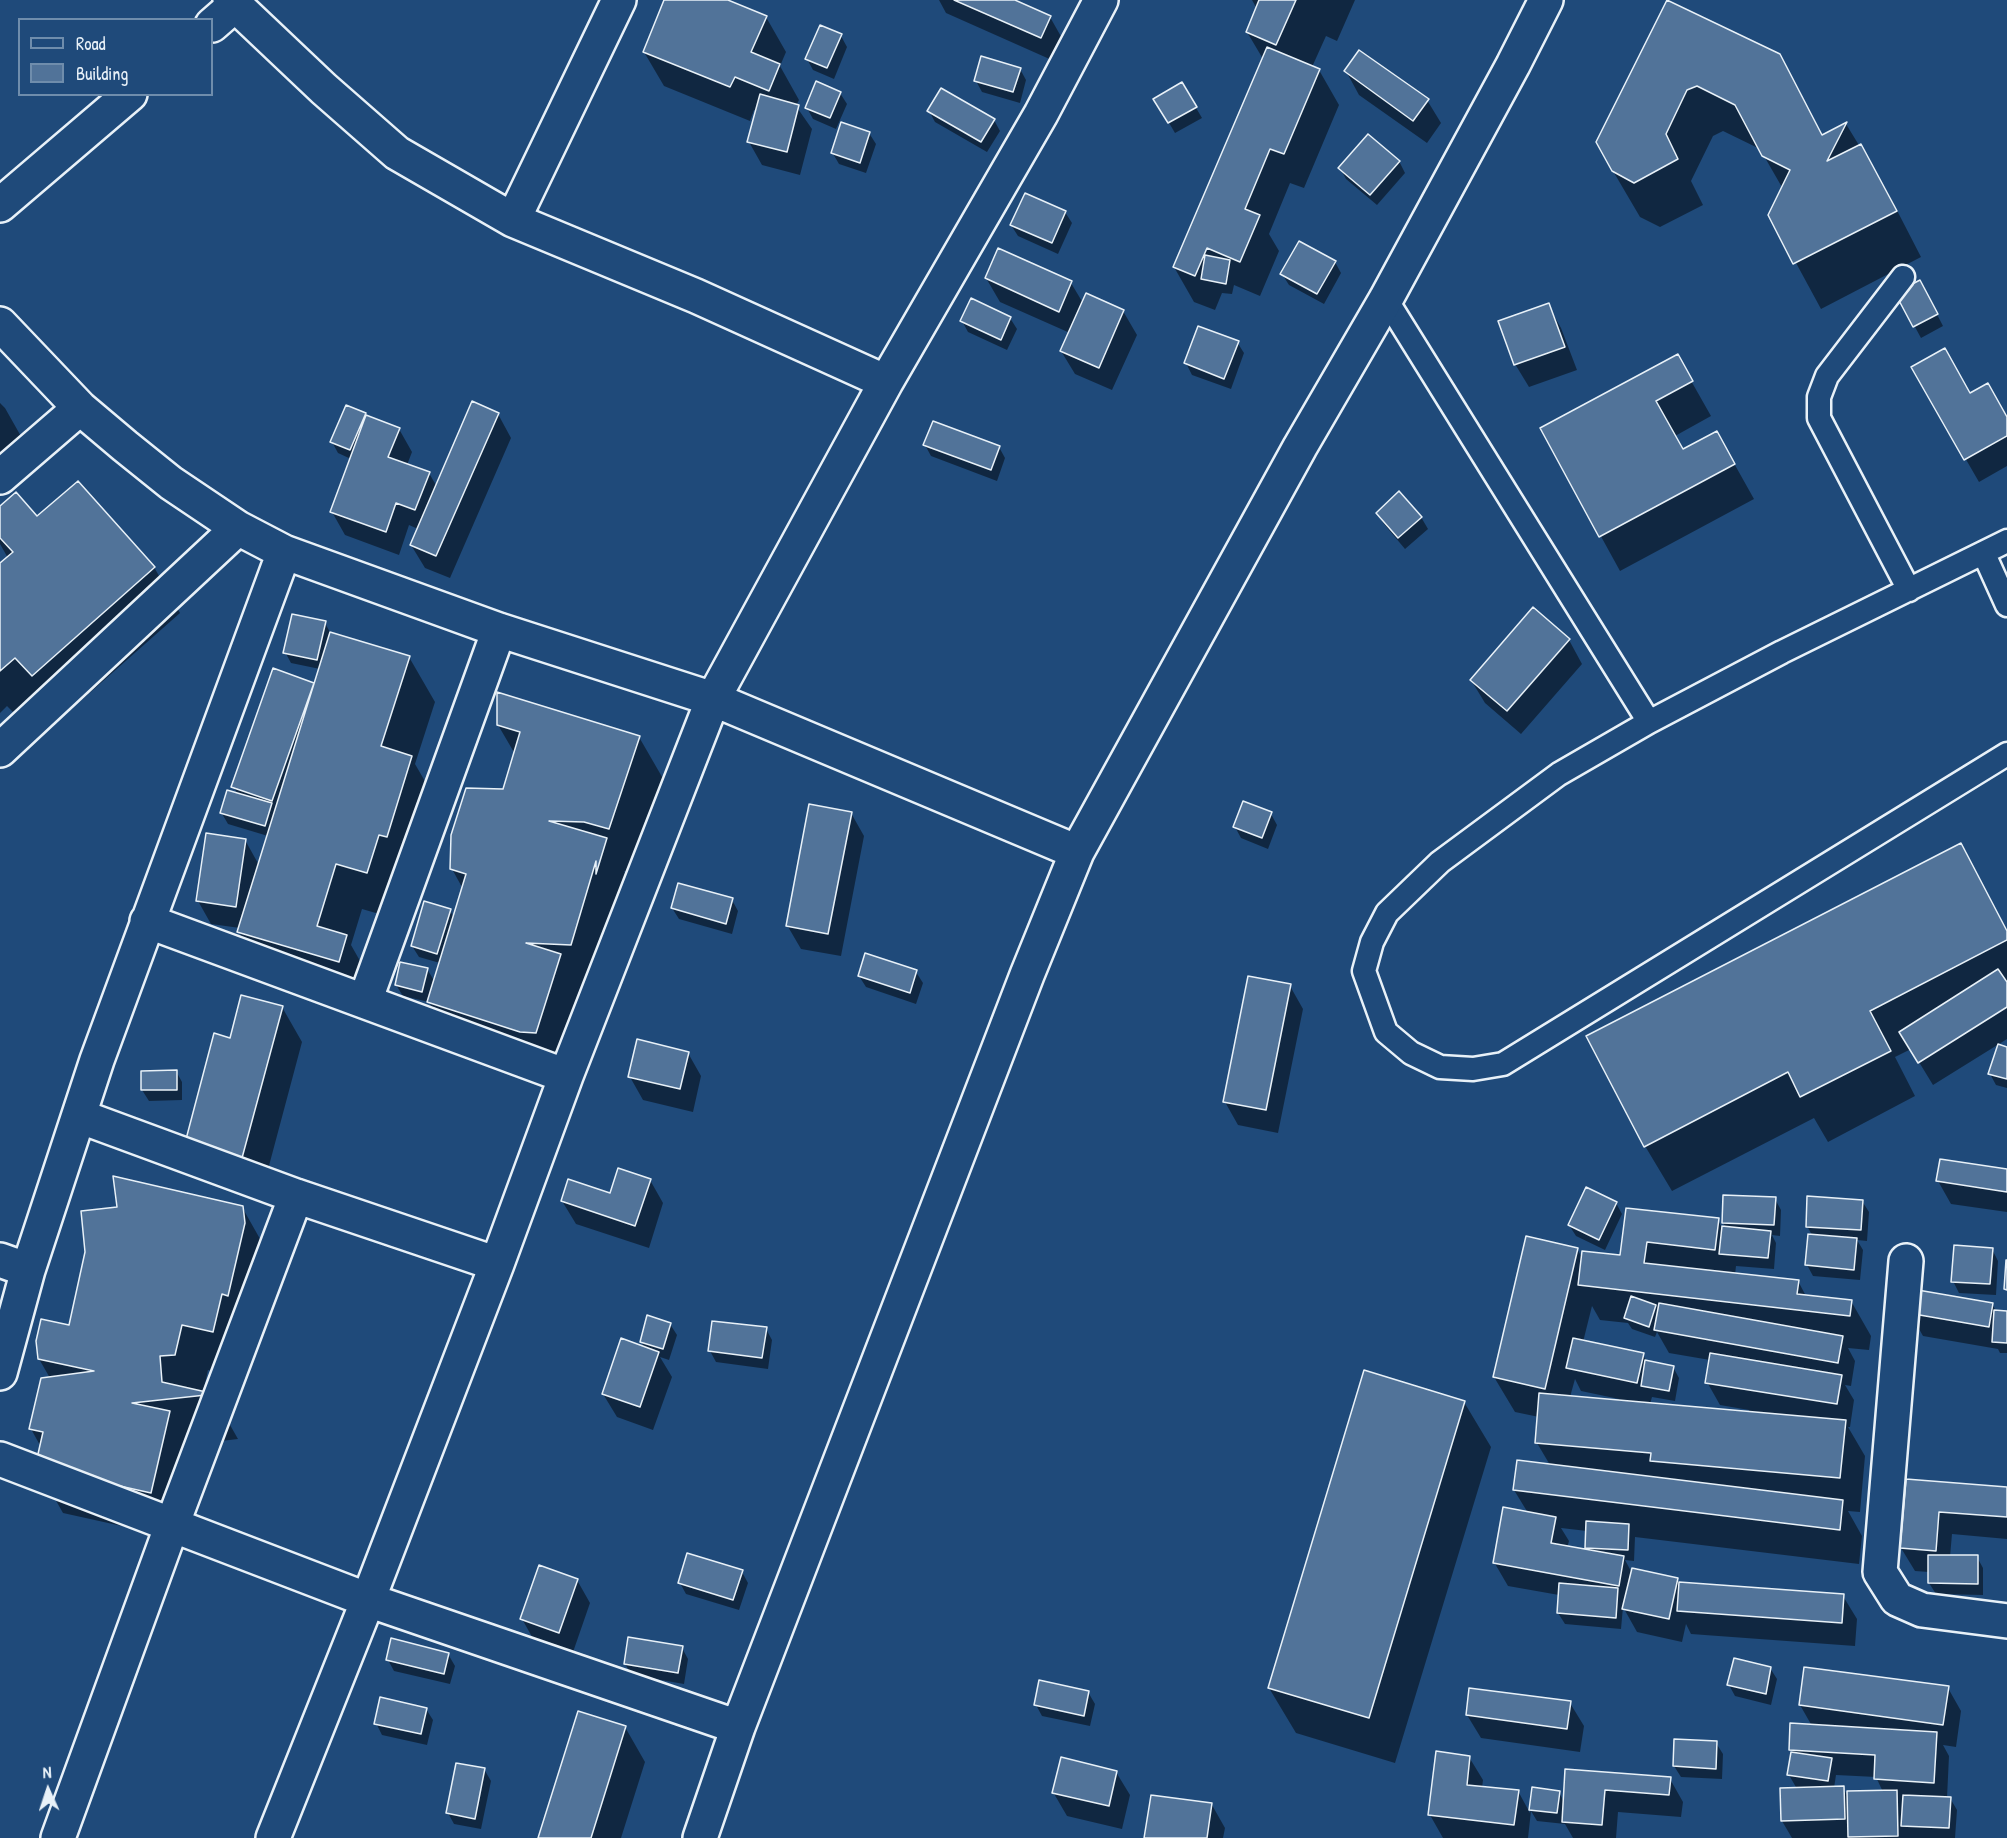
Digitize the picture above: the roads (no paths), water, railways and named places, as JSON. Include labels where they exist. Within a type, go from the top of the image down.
[{"type":"street","points":[[513,220],[619,0]]},
{"type":"street","points":[[273,1838],[368,1600],[497,1264],[566,1076],[713,699],[886,382],[1041,114],[1101,0]]},
{"type":"street","points":[[700,1838],[738,1727],[1027,975],[1077,852],[1300,447],[1386,299],[1514,65],[1546,0]]},
{"type":"street","points":[[226,10],[324,89],[397,153],[513,220],[696,296],[886,382]]},
{"type":"street","points":[[0,205],[128,96]]},
{"type":"street","points":[[0,324],[81,408],[171,483],[238,528],[284,552],[499,630],[713,699],[1077,852]]},
{"type":"street","points":[[0,477],[81,408]]},
{"type":"street","points":[[0,750],[238,528]]},
{"type":"street","points":[[0,1373],[14,1265],[79,1116],[147,921],[284,552]]},
{"type":"street","points":[[365,1001],[499,630]]},
{"type":"street","points":[[147,921],[566,1076]]},
{"type":"street","points":[[79,1116],[296,1196],[497,1264]]},
{"type":"street","points":[[58,1838],[172,1525],[296,1196]]},
{"type":"street","points":[[1906,1261],[1881,1572],[1897,1599],[1922,1610],[2007,1621]]},
{"type":"street","points":[[0,1459],[368,1600],[738,1727]]},
{"type":"lane","points":[[1903,277],[1827,376],[1819,397],[1819,418],[1909,590]]},
{"type":"lane","points":[[1386,299],[1648,722]]},
{"type":"lane","points":[[2007,542],[1782,652],[1648,722],[1559,774],[1440,862],[1386,913],[1372,942],[1364,971],[1386,1032],[1411,1053],[1440,1067],[1473,1069],[1503,1064],[2007,754]]},
{"type":"lane","points":[[1984,554],[2007,605]]}]
